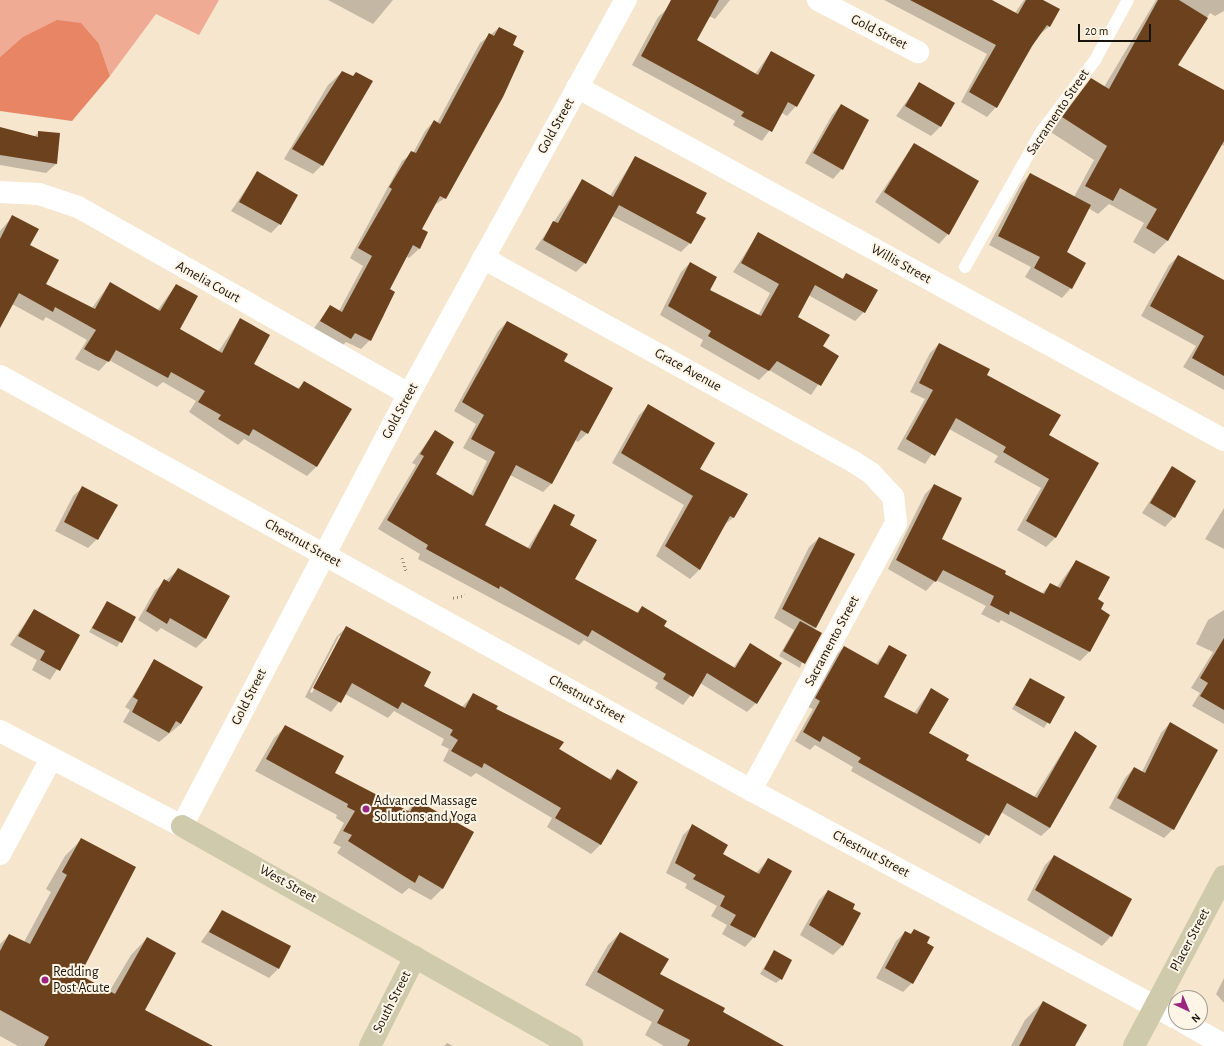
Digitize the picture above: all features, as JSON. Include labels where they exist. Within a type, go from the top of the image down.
[{"type":"street","name":"Gold Street","points":[[182,826],[323,554],[409,394],[626,0]]},
{"type":"street","name":"Gold Street","points":[[818,0],[918,52]]},
{"type":"street","name":"Willis Street","points":[[577,87],[1224,440]]},
{"type":"street","name":"Amelia Court","points":[[0,192],[39,194],[78,207],[409,394]]},
{"type":"street","name":"Grace Avenue","points":[[483,258],[854,462],[888,489]]},
{"type":"street","name":"Chestnut Street","points":[[0,376],[751,790],[1168,1014]]},
{"type":"street","name":"Sacramento Street","points":[[751,790],[896,523],[896,503],[888,489]]},
{"type":"street","name":"West Street","points":[[0,731],[51,759],[182,826],[572,1046]]},
{"type":"street","points":[[0,854],[51,759]]},
{"type":"street","name":"Placer Street","points":[[1134,1046],[1224,876]]},
{"type":"street","name":"South Street","points":[[370,1046],[415,957]]},
{"type":"street","points":[[1197,1030],[1224,1045]]},
{"type":"lane","name":"Sacramento Street","points":[[965,267],[1041,132],[1094,60],[1128,0]]},
{"type":"shaded area","points":[[0,0],[219,0],[199,35],[156,14],[110,76],[99,44],[24,37],[0,57]]},
{"type":"shaded area","points":[[57,20],[81,23],[99,44],[110,76],[72,121],[0,111],[0,57],[23,37]]},
{"type":"building","points":[[671,0],[719,0],[697,40],[758,75],[771,51],[815,75],[797,107],[788,102],[772,132],[741,116],[744,112],[641,56]]},
{"type":"building","points":[[910,0],[992,0],[1018,14],[1026,0],[1043,0],[1060,9],[1050,27],[1047,25],[1032,46],[997,108],[969,92],[996,45]]},
{"type":"building","points":[[1158,0],[1179,0],[1208,18],[1178,65],[1224,90],[1224,141],[1168,241],[1146,228],[1157,209],[1120,188],[1113,201],[1085,186],[1107,146],[1062,117],[1091,78],[1109,89]]},
{"type":"building","points":[[499,27],[517,36],[513,45],[524,51],[503,97],[446,199],[440,196],[422,229],[428,232],[420,249],[413,245],[390,289],[395,292],[371,341],[355,333],[351,339],[320,321],[330,305],[342,312],[372,256],[358,248],[392,189],[389,187],[411,151],[416,153],[434,120],[440,124],[489,33],[494,36]]},
{"type":"building","points":[[342,71],[353,76],[356,72],[373,81],[323,166],[292,149]]},
{"type":"building","points":[[919,82],[955,103],[941,127],[905,106]]},
{"type":"building","points":[[841,104],[869,120],[843,170],[813,153]]},
{"type":"building","points":[[0,127],[38,137],[38,131],[60,133],[57,164],[0,155]]},
{"type":"building","points":[[914,143],[979,181],[949,235],[884,192]]},
{"type":"building","points":[[635,156],[707,193],[696,213],[706,218],[691,244],[619,205],[586,264],[543,240],[553,221],[558,223],[582,179],[613,197]]},
{"type":"building","points":[[257,171],[298,195],[281,225],[239,202]]},
{"type":"building","points":[[1030,173],[1091,205],[1067,252],[1086,263],[1072,289],[1034,268],[1040,257],[998,236]]},
{"type":"building","points":[[12,215],[39,229],[30,245],[59,260],[46,284],[95,309],[110,282],[160,311],[176,284],[198,296],[180,329],[222,353],[240,318],[270,335],[254,364],[299,389],[304,381],[352,409],[317,467],[253,429],[249,436],[218,419],[221,415],[198,402],[205,391],[171,372],[168,378],[116,350],[109,362],[84,349],[96,330],[55,307],[53,312],[19,293],[0,328],[0,239]]},
{"type":"building","points":[[758,232],[843,279],[846,273],[878,290],[865,313],[815,285],[798,317],[830,335],[823,346],[839,356],[821,386],[777,361],[769,371],[708,336],[711,331],[668,306],[690,262],[717,277],[710,290],[761,316],[779,284],[741,263]]},
{"type":"building","points":[[1178,255],[1224,280],[1224,376],[1192,358],[1204,336],[1150,306]]},
{"type":"building","points":[[507,321],[568,354],[564,361],[613,388],[588,434],[581,430],[552,484],[516,465],[485,525],[530,549],[554,504],[575,515],[570,525],[597,540],[575,579],[638,613],[642,606],[667,621],[664,626],[735,668],[750,643],[782,663],[757,704],[707,673],[693,697],[663,679],[666,674],[592,630],[588,637],[500,586],[499,589],[426,549],[428,545],[387,520],[424,456],[420,454],[435,430],[454,442],[436,474],[473,496],[495,452],[471,439],[484,415],[462,402]]},
{"type":"building","points":[[939,343],[990,369],[987,375],[1061,415],[1049,435],[1099,463],[1056,538],[1026,521],[1049,479],[1003,452],[1006,447],[956,418],[935,456],[906,439],[933,390],[919,383]]},
{"type":"building","points":[[648,404],[715,443],[700,469],[748,494],[734,518],[730,516],[700,570],[665,546],[693,496],[621,453]]},
{"type":"building","points":[[1172,466],[1196,481],[1175,518],[1150,503]]},
{"type":"building","points":[[934,484],[962,498],[942,539],[1006,571],[1005,574],[1044,594],[1050,583],[1060,588],[1076,560],[1110,577],[1098,599],[1104,603],[1101,609],[1110,615],[1090,652],[1010,611],[1009,615],[990,605],[994,596],[943,570],[936,582],[896,560]]},
{"type":"building","points":[[82,486],[118,505],[98,540],[64,522]]},
{"type":"building","points":[[819,537],[855,554],[816,628],[782,609]]},
{"type":"building","points":[[178,568],[230,596],[206,639],[170,618],[167,624],[146,611],[164,579],[169,582]]},
{"type":"building","points":[[107,601],[136,617],[122,643],[92,628]]},
{"type":"building","points":[[34,609],[80,635],[60,671],[40,660],[45,651],[18,636]]},
{"type":"building","points":[[800,621],[822,633],[805,664],[783,651]]},
{"type":"building","points":[[346,626],[431,672],[424,686],[465,708],[473,693],[498,706],[496,709],[564,742],[559,749],[611,780],[617,769],[638,782],[601,845],[555,818],[561,808],[484,763],[482,768],[451,751],[458,740],[450,735],[453,730],[402,702],[398,709],[352,683],[341,703],[313,688]]},
{"type":"building","points":[[1224,638],[1224,710],[1200,696],[1208,683],[1200,678]]},
{"type":"building","points":[[889,645],[907,655],[884,697],[917,714],[931,688],[949,699],[929,733],[969,755],[966,760],[1037,798],[1075,731],[1097,746],[1050,828],[1007,803],[989,836],[858,762],[861,758],[823,736],[820,742],[803,732],[820,701],[815,698],[844,646],[878,665]]},
{"type":"building","points":[[154,659],[203,687],[181,724],[176,721],[169,733],[132,712],[138,700],[133,697]]},
{"type":"building","points":[[1030,678],[1065,697],[1050,724],[1015,705]]},
{"type":"building","points":[[1170,722],[1218,750],[1174,830],[1117,798],[1134,767],[1145,773]]},
{"type":"building","points":[[285,725],[344,756],[335,773],[410,812],[416,800],[474,832],[443,889],[419,875],[415,883],[348,841],[352,835],[343,831],[355,811],[347,807],[348,804],[266,759]]},
{"type":"building","points":[[692,824],[728,845],[723,854],[759,874],[768,858],[792,871],[755,938],[730,925],[736,915],[720,906],[725,896],[693,879],[696,875],[675,863]]},
{"type":"building","points":[[81,838],[136,867],[80,975],[115,994],[147,937],[176,953],[145,1010],[213,1046],[44,1046],[49,1037],[0,1010],[0,951],[9,934],[30,944],[67,875],[62,872]]},
{"type":"building","points":[[1054,855],[1132,899],[1112,937],[1035,890]]},
{"type":"building","points":[[828,890],[855,904],[853,909],[861,913],[843,946],[809,925]]},
{"type":"building","points":[[222,910],[291,946],[279,969],[209,932]]},
{"type":"building","points":[[914,929],[930,937],[927,943],[934,947],[913,984],[885,968],[905,931],[911,934]]},
{"type":"building","points":[[620,932],[669,959],[660,974],[725,1008],[723,1012],[784,1046],[687,1046],[690,1040],[657,1023],[664,1010],[597,972]]},
{"type":"building","points":[[774,950],[792,960],[782,980],[764,969]]},
{"type":"building","points":[[1043,1001],[1087,1025],[1075,1046],[1019,1046]]},
{"type":"place","name":"Advanced Massage Solutions and Yoga","points":[[366,809]]},
{"type":"place","name":"Redding Post Acute","points":[[45,980]]}]
